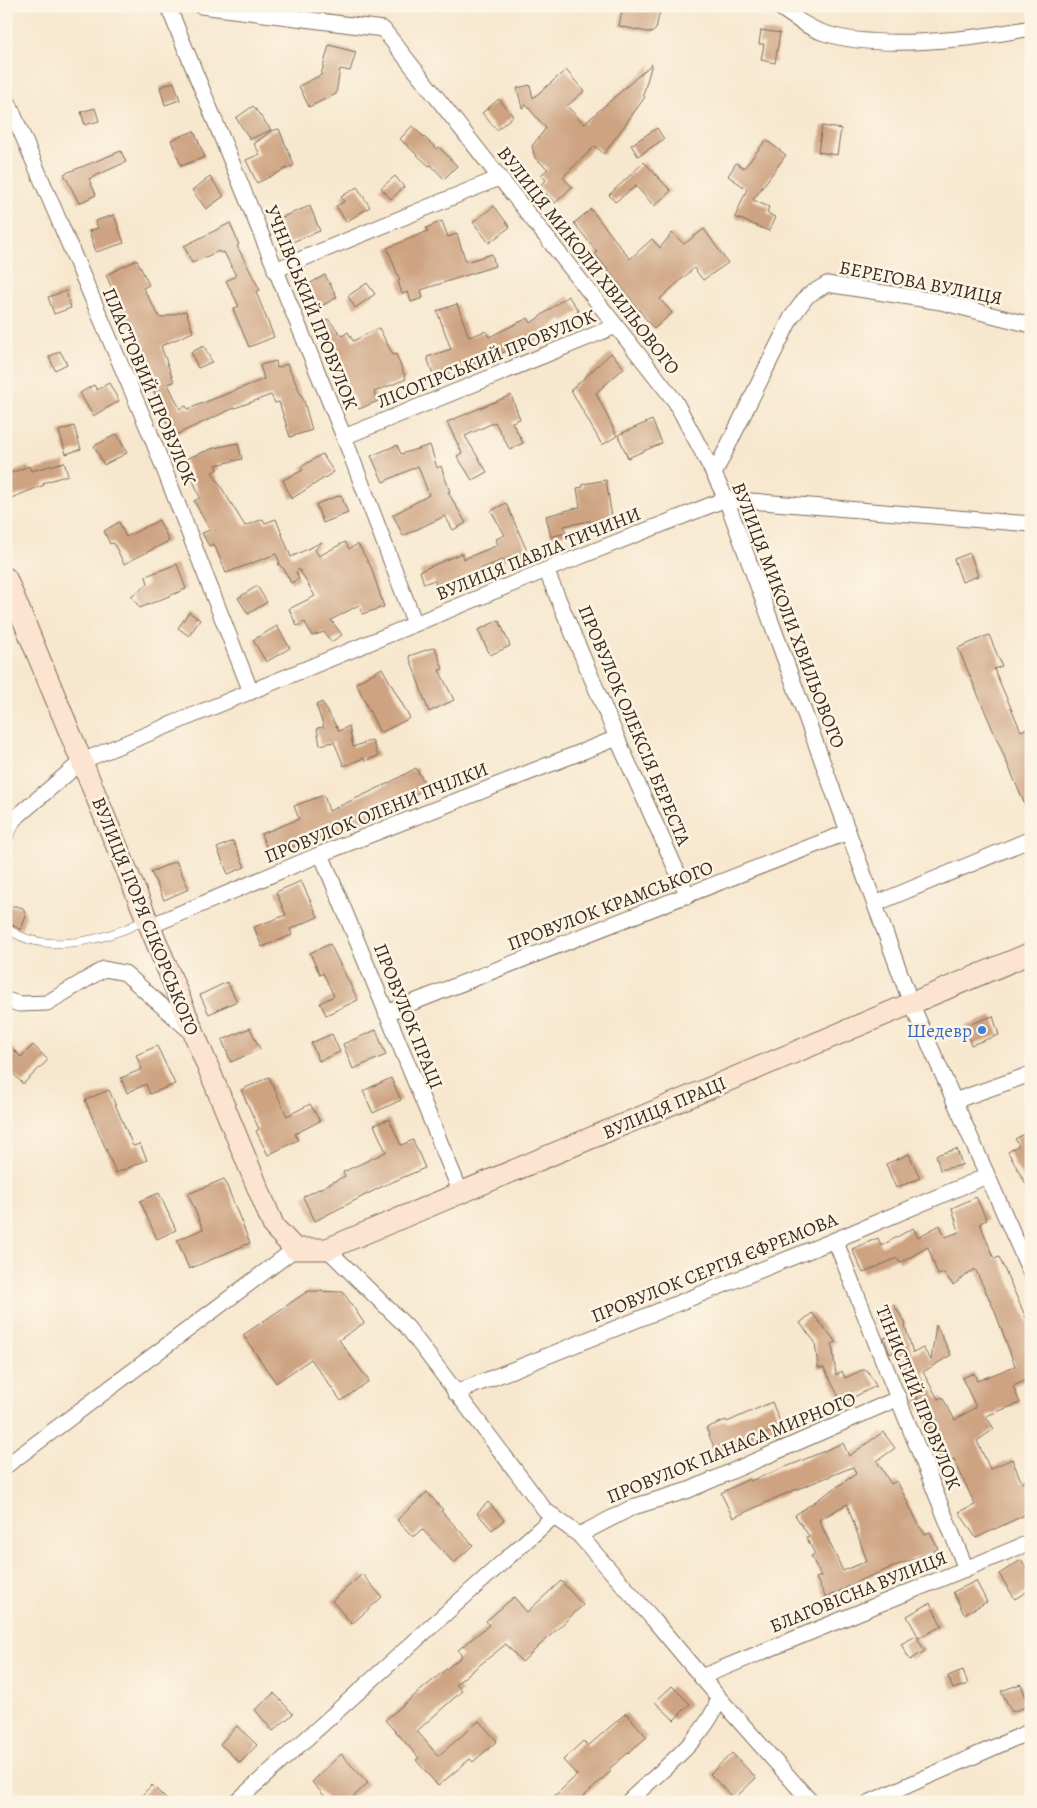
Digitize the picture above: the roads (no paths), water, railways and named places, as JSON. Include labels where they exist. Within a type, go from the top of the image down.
[{"type":"main road","name":"ВУЛИЦЯ ІГОРЯ СІКОРСЬКОГО","points":[[6,578],[274,1227],[295,1249]]},
{"type":"main road","name":"ВУЛИЦЯ ПРАЦІ","points":[[295,1249],[327,1249],[1031,953]]},
{"type":"street","name":"УЧНІВСЬКИЙ ПРОВУЛОК","points":[[168,6],[344,438],[415,624]]},
{"type":"street","name":"ВУЛИЦЯ МИКОЛИ ХВИЛЬОВОГО","points":[[201,6],[386,33],[675,401],[726,499],[911,1003],[1031,1274]]},
{"type":"street","points":[[778,6],[823,33],[860,41],[928,41],[997,34],[1031,28]]},
{"type":"street","name":"ПЛАСТОВИЙ ПРОВУЛОК","points":[[6,97],[150,433],[250,692]]},
{"type":"street","points":[[275,270],[499,178]]},
{"type":"street","name":"БЕРЕГОВА ВУЛИЦЯ","points":[[714,474],[792,318],[807,296],[827,284],[942,302],[1031,324]]},
{"type":"street","name":"ЛІСОГІРСЬКИЙ ПРОВУЛОК","points":[[344,438],[616,326]]},
{"type":"street","name":"ВУЛИЦЯ ПАВЛА ТИЧИНИ","points":[[6,826],[82,762],[546,570],[726,499],[1031,524]]},
{"type":"street","name":"ПРОВУЛОК ОЛЕКСІЯ БЕРЕСТА","points":[[546,570],[617,738],[688,896]]},
{"type":"street","name":"ПРОВУЛОК ОЛЕНИ ПЧІЛКИ","points":[[149,922],[617,738]]},
{"type":"street","points":[[6,811],[22,813]]},
{"type":"street","name":"ПРОВУЛОК КРАМСЬКОГО","points":[[386,1012],[688,896],[848,832]]},
{"type":"street","points":[[875,904],[1031,839]]},
{"type":"street","name":"ПРОВУЛОК ПРАЦІ","points":[[321,854],[461,1193]]},
{"type":"street","points":[[6,1000],[19,1004],[47,1003],[104,969],[125,973],[194,1034]]},
{"type":"street","points":[[954,1101],[1031,1074]]},
{"type":"street","name":"ПРОВУЛОК СЕРГІЯ ЄФРЕМОВА","points":[[455,1392],[835,1240],[987,1176]]},
{"type":"street","name":"ТІНИСТИЙ ПРОВУЛОК","points":[[835,1240],[966,1569]]},
{"type":"street","points":[[6,1466],[295,1249]]},
{"type":"street","points":[[327,1249],[407,1328],[545,1510],[579,1535],[718,1698],[811,1802]]},
{"type":"street","name":"ПРОВУЛОК ПАНАСА МИРНОГО","points":[[579,1535],[633,1507],[689,1490],[899,1398]]},
{"type":"street","points":[[236,1802],[554,1516]]},
{"type":"street","name":"БЛАГОВІСНА ВУЛИЦЯ","points":[[701,1677],[1031,1542]]},
{"type":"street","points":[[628,1802],[695,1737],[714,1714],[718,1698]]},
{"type":"street","points":[[870,1802],[1031,1731]]},
{"type":"lane","points":[[6,843],[22,813]]},
{"type":"lane","points":[[6,927],[24,938],[58,944],[117,934],[149,922]]},
{"type":"place","name":"Шедевр","points":[[982,1030]]}]
